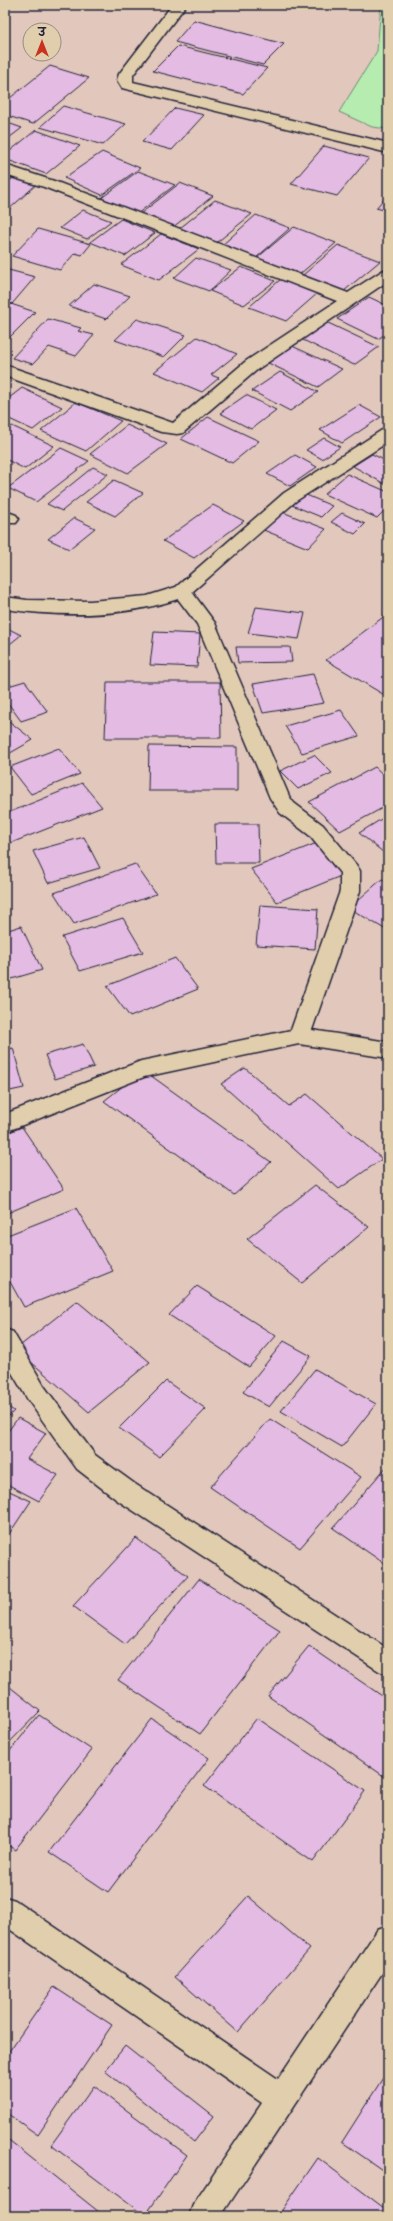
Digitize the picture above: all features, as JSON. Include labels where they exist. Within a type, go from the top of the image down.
[{"type":"street","points":[[179,5],[126,74],[124,80],[127,85],[388,148]]},
{"type":"street","points":[[5,170],[49,184],[348,299]]},
{"type":"street","points":[[5,370],[160,426],[177,429],[252,365],[348,299],[388,274]]},
{"type":"street","points":[[5,603],[27,606],[90,607],[149,602],[182,591],[290,497],[388,434]]},
{"type":"street","points":[[182,591],[206,623],[280,798],[287,808],[316,830],[349,868],[351,874],[350,891],[299,1036]]},
{"type":"street","points":[[5,1123],[141,1069],[299,1036],[388,1050]]},
{"type":"street","points":[[5,1339],[36,1393],[86,1462],[126,1492],[388,1662]]},
{"type":"street","points":[[5,1910],[282,2099]]},
{"type":"street","points":[[204,2216],[388,1939]]},
{"type":"green space","points":[[381,5],[388,5],[388,129],[372,127],[339,112],[377,51]]},
{"type":"building","points":[[194,20],[284,44],[263,65],[175,42]]},
{"type":"building","points":[[178,46],[267,68],[243,94],[153,71]]},
{"type":"building","points":[[50,66],[89,78],[33,124],[5,115],[5,102]]},
{"type":"building","points":[[63,106],[126,124],[103,145],[40,127]]},
{"type":"building","points":[[175,108],[204,115],[172,150],[142,142]]},
{"type":"building","points":[[5,122],[22,128],[5,141]]},
{"type":"building","points":[[36,130],[80,146],[46,174],[5,159],[5,155]]},
{"type":"building","points":[[324,146],[369,158],[337,196],[291,184]]},
{"type":"building","points":[[102,152],[140,168],[102,195],[64,178]]},
{"type":"building","points":[[138,171],[175,185],[137,214],[100,199]]},
{"type":"building","points":[[16,175],[39,182],[6,212],[5,179],[10,181]]},
{"type":"building","points":[[180,183],[213,196],[173,227],[140,214]]},
{"type":"building","points":[[388,194],[388,211],[376,208]]},
{"type":"building","points":[[215,200],[252,214],[216,243],[180,228]]},
{"type":"building","points":[[83,210],[111,221],[87,239],[60,228]]},
{"type":"building","points":[[256,215],[290,228],[256,258],[221,246]]},
{"type":"building","points":[[121,219],[155,233],[125,256],[90,242]]},
{"type":"building","points":[[294,227],[336,243],[300,274],[257,258]]},
{"type":"building","points":[[38,229],[91,244],[82,255],[75,253],[60,270],[12,256]]},
{"type":"building","points":[[161,234],[199,249],[159,280],[121,265]]},
{"type":"building","points":[[338,245],[380,261],[344,291],[303,275]]},
{"type":"building","points":[[196,258],[231,270],[209,291],[174,278]]},
{"type":"building","points":[[241,267],[275,281],[244,305],[210,291]]},
{"type":"building","points":[[5,269],[35,277],[12,304],[5,302]]},
{"type":"building","points":[[281,279],[318,293],[286,321],[249,307]]},
{"type":"building","points":[[94,284],[130,296],[106,319],[69,306]]},
{"type":"building","points":[[369,297],[388,306],[388,332],[378,339],[337,319]]},
{"type":"building","points":[[11,304],[35,312],[5,342],[5,310]]},
{"type":"building","points":[[48,319],[81,328],[78,331],[94,335],[76,356],[49,347],[33,364],[12,358]]},
{"type":"building","points":[[137,319],[186,335],[164,357],[115,340]]},
{"type":"building","points":[[326,322],[379,347],[354,365],[301,339]]},
{"type":"building","points":[[197,337],[237,354],[211,375],[219,378],[202,392],[154,372]]},
{"type":"building","points":[[290,345],[342,369],[318,387],[266,362]]},
{"type":"building","points":[[280,372],[318,392],[290,411],[252,391]]},
{"type":"building","points":[[22,388],[62,407],[33,430],[5,417],[5,401]]},
{"type":"building","points":[[246,395],[276,410],[251,429],[220,413]]},
{"type":"building","points":[[76,402],[121,421],[86,451],[41,431]]},
{"type":"building","points":[[359,405],[381,417],[342,443],[320,430]]},
{"type":"building","points":[[208,417],[259,441],[232,463],[181,439]]},
{"type":"building","points":[[127,425],[167,444],[128,473],[90,454]]},
{"type":"building","points":[[12,426],[54,446],[25,469],[5,459],[5,431]]},
{"type":"building","points":[[324,438],[340,447],[322,459],[306,450]]},
{"type":"building","points":[[61,448],[89,461],[36,502],[8,488]]},
{"type":"building","points":[[372,454],[388,462],[388,486],[353,466]]},
{"type":"building","points":[[295,455],[317,467],[290,486],[267,474]]},
{"type":"building","points":[[93,467],[108,474],[62,511],[47,504]]},
{"type":"building","points":[[347,474],[388,492],[388,507],[377,518],[324,494]]},
{"type":"building","points":[[114,480],[143,493],[115,516],[86,502]]},
{"type":"building","points":[[304,494],[332,506],[321,517],[292,505]]},
{"type":"building","points":[[213,505],[244,521],[194,558],[163,541]]},
{"type":"building","points":[[280,511],[326,529],[308,548],[261,529]]},
{"type":"building","points":[[342,513],[365,524],[355,534],[331,522]]},
{"type":"building","points":[[74,518],[95,528],[69,549],[48,539]]},
{"type":"building","points":[[256,607],[305,613],[299,639],[248,633]]},
{"type":"building","points":[[386,615],[388,616],[388,694],[386,696],[326,660]]},
{"type":"building","points":[[5,627],[21,635],[5,648]]},
{"type":"building","points":[[154,632],[200,634],[197,667],[150,665]]},
{"type":"building","points":[[236,647],[290,647],[292,662],[238,663]]},
{"type":"building","points":[[313,674],[324,703],[263,713],[253,684]]},
{"type":"building","points":[[25,681],[48,712],[21,721],[5,699],[5,687]]},
{"type":"building","points":[[107,682],[220,682],[221,738],[105,738]]},
{"type":"building","points":[[341,710],[359,736],[302,753],[285,726]]},
{"type":"building","points":[[5,718],[33,740],[5,756]]},
{"type":"building","points":[[149,746],[237,747],[237,791],[148,791]]},
{"type":"building","points":[[59,748],[80,774],[31,794],[10,767]]},
{"type":"building","points":[[314,755],[332,773],[298,789],[280,771]]},
{"type":"building","points":[[375,767],[388,779],[388,805],[340,831],[309,802]]},
{"type":"building","points":[[82,783],[102,807],[11,843],[5,834],[5,814]]},
{"type":"building","points":[[388,815],[388,856],[359,833]]},
{"type":"building","points":[[215,824],[258,824],[259,863],[216,863]]},
{"type":"building","points":[[84,837],[100,868],[48,883],[33,851]]},
{"type":"building","points":[[322,841],[348,873],[277,902],[251,869]]},
{"type":"building","points":[[135,864],[156,894],[74,924],[54,893]]},
{"type":"building","points":[[382,879],[388,883],[388,931],[349,908]]},
{"type":"building","points":[[260,905],[318,909],[315,949],[256,945]]},
{"type":"building","points":[[123,918],[143,952],[80,971],[62,937]]},
{"type":"building","points":[[21,926],[42,970],[5,981],[5,931]]},
{"type":"building","points":[[175,958],[198,989],[130,1017],[107,986]]},
{"type":"building","points":[[83,1044],[94,1067],[55,1079],[45,1055]]},
{"type":"building","points":[[13,1048],[24,1088],[5,1092],[5,1050]]},
{"type":"building","points":[[245,1068],[289,1106],[307,1094],[382,1159],[339,1189],[221,1084]]},
{"type":"building","points":[[143,1070],[271,1162],[234,1195],[104,1101]]},
{"type":"building","points":[[22,1127],[64,1189],[5,1214],[5,1134]]},
{"type":"building","points":[[315,1185],[369,1227],[302,1283],[247,1239]]},
{"type":"building","points":[[76,1208],[113,1271],[24,1307],[5,1273],[5,1236]]},
{"type":"building","points":[[197,1286],[276,1336],[249,1367],[169,1315]]},
{"type":"building","points":[[77,1301],[150,1362],[89,1412],[16,1349]]},
{"type":"building","points":[[284,1341],[311,1356],[269,1407],[243,1392]]},
{"type":"building","points":[[315,1369],[376,1404],[342,1447],[281,1411]]},
{"type":"building","points":[[166,1381],[206,1409],[159,1457],[119,1428]]},
{"type":"building","points":[[5,1405],[14,1411],[5,1420]]},
{"type":"building","points":[[18,1418],[46,1433],[27,1459],[58,1475],[39,1501],[5,1483],[5,1435]]},
{"type":"building","points":[[270,1419],[361,1477],[300,1548],[210,1487]]},
{"type":"building","points":[[388,1465],[388,1566],[333,1528]]},
{"type":"building","points":[[5,1489],[31,1501],[5,1540]]},
{"type":"building","points":[[136,1538],[188,1576],[125,1644],[73,1606]]},
{"type":"building","points":[[199,1579],[280,1630],[200,1734],[118,1680]]},
{"type":"building","points":[[309,1646],[388,1700],[388,1779],[268,1696]]},
{"type":"building","points":[[5,1683],[40,1711],[5,1747]]},
{"type":"building","points":[[39,1715],[92,1750],[15,1850],[5,1843],[5,1757]]},
{"type":"building","points":[[257,1718],[365,1791],[313,1862],[204,1786]]},
{"type":"building","points":[[152,1719],[209,1758],[108,1892],[49,1852]]},
{"type":"building","points":[[248,1896],[310,1949],[238,2032],[175,1977]]},
{"type":"building","points":[[54,1987],[112,2025],[38,2135],[5,2112],[5,2057]]},
{"type":"building","points":[[125,2046],[214,2116],[194,2142],[105,2071]]},
{"type":"building","points":[[388,2070],[388,2174],[342,2142]]},
{"type":"building","points":[[94,2086],[187,2155],[145,2216],[51,2145]]},
{"type":"building","points":[[5,2137],[104,2216],[5,2216]]},
{"type":"building","points":[[318,2158],[388,2211],[388,2216],[278,2216]]}]
